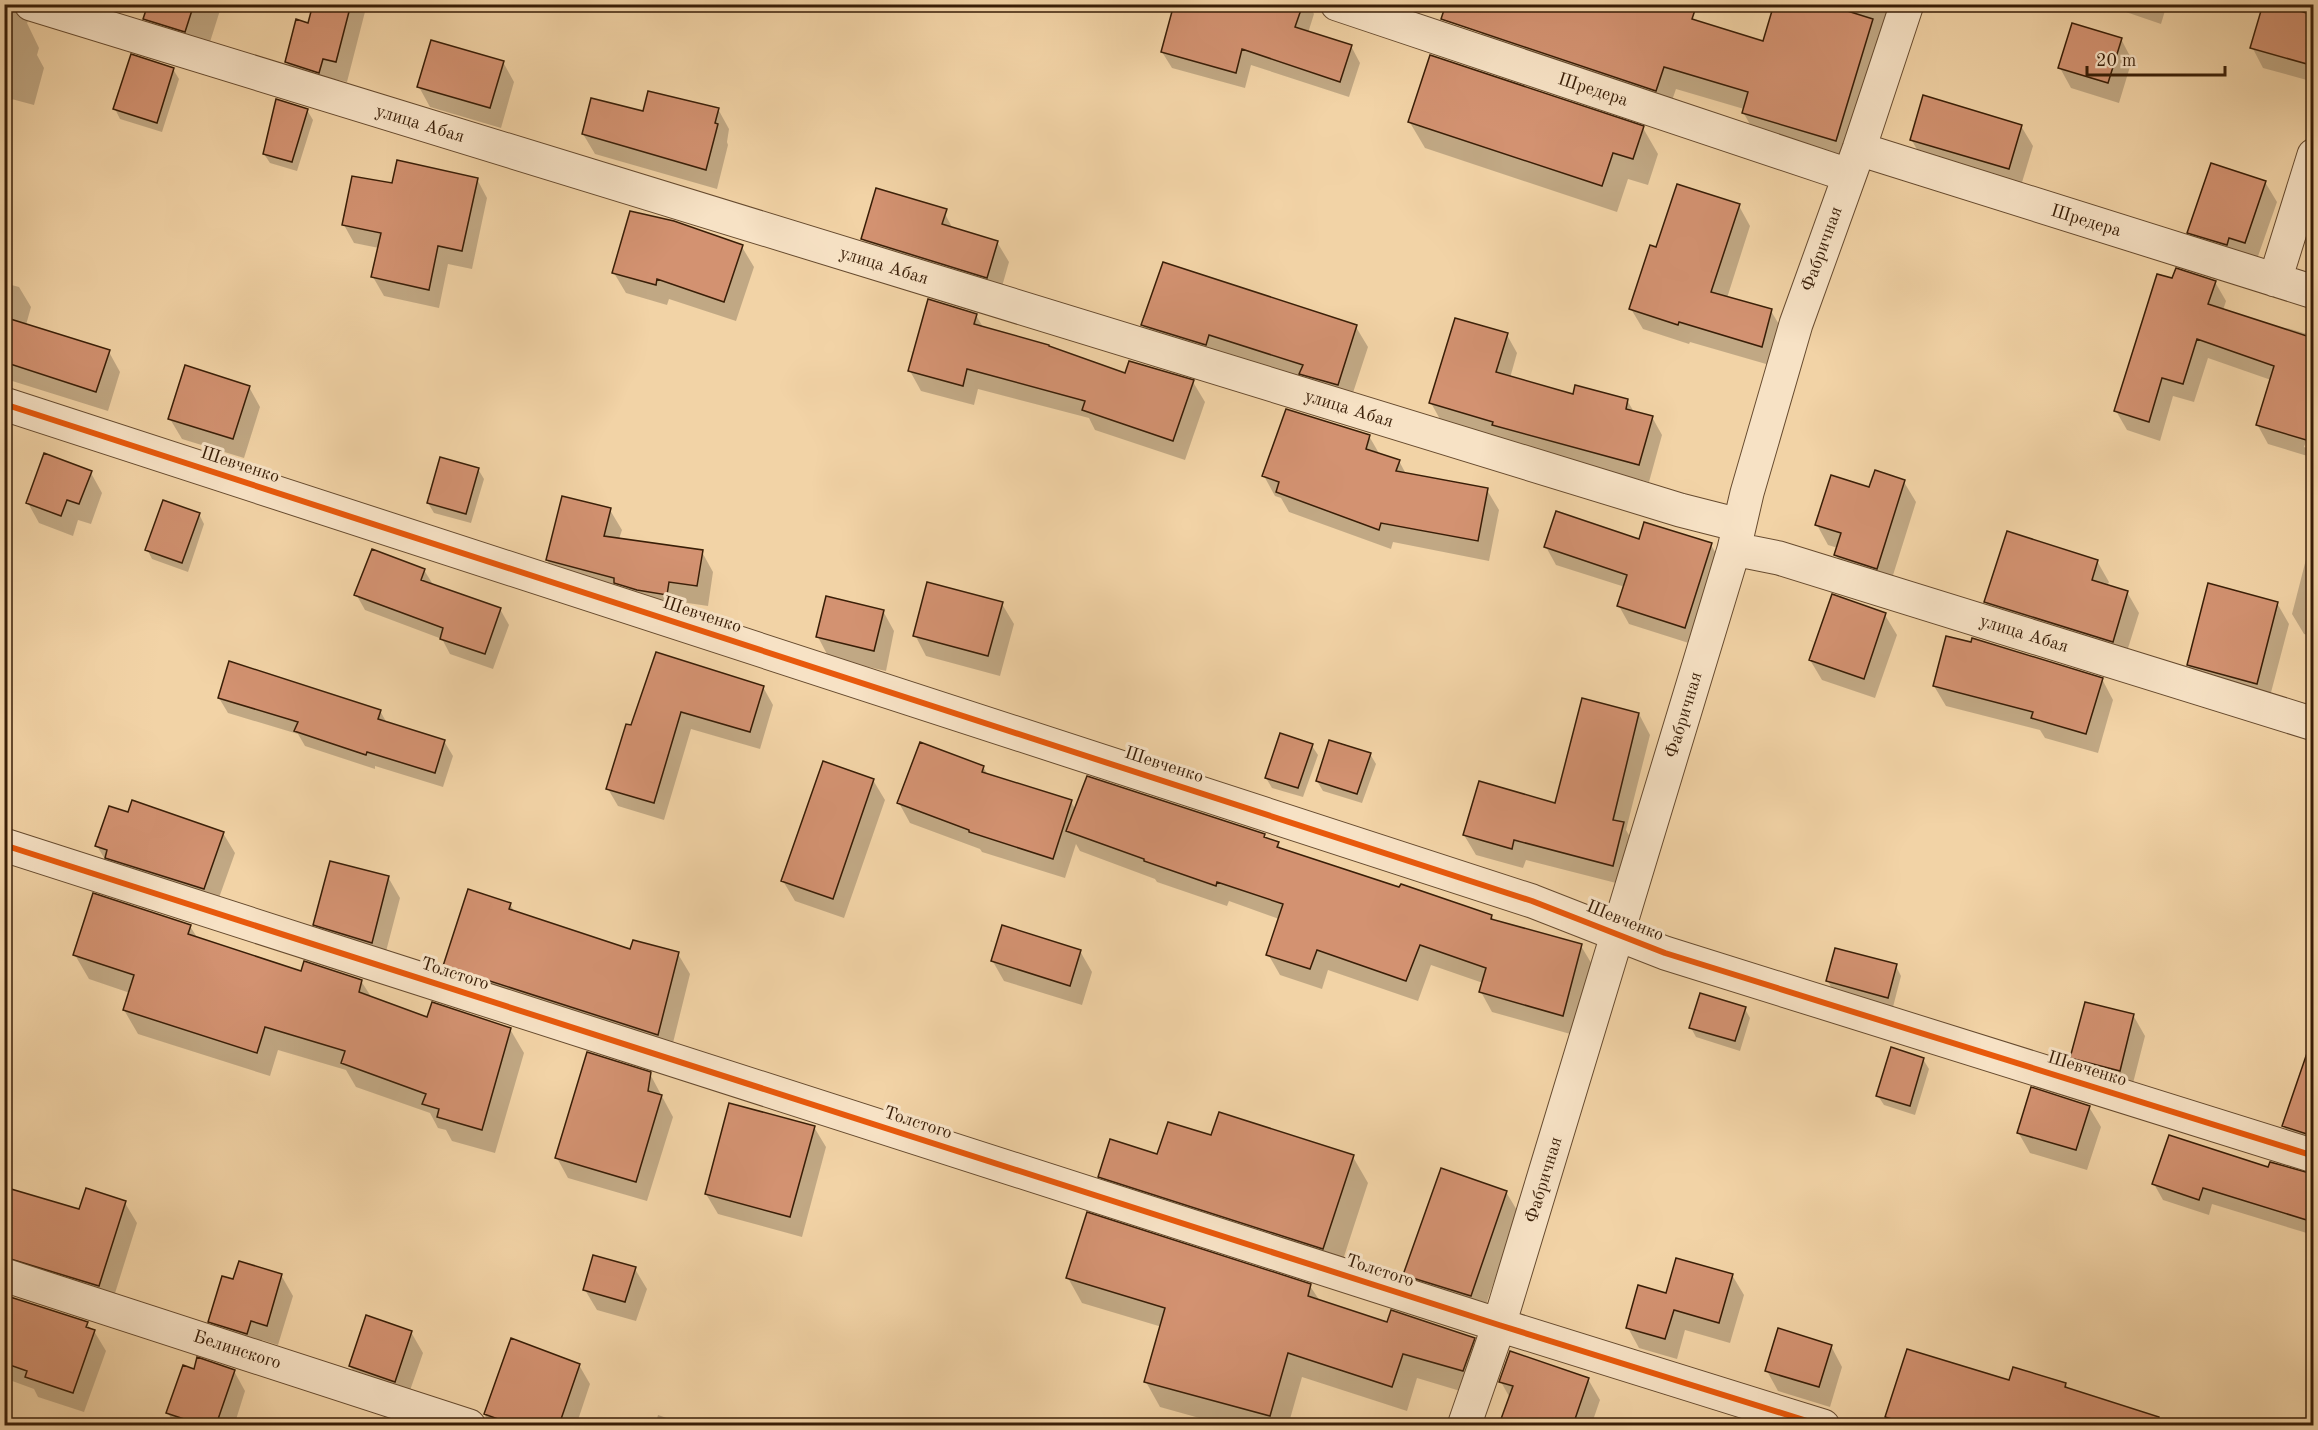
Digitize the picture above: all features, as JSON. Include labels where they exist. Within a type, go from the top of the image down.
[{"type":"street","name":"улица Абая","points":[[31,4],[1669,507],[1779,558],[2313,724]]},
{"type":"street","name":"Шредера","points":[[1337,4],[1854,162],[2313,292]]},
{"type":"street","name":"Фабричная","points":[[1464,1425],[1499,1325],[1618,934],[1737,537],[1796,324],[1907,4]]},
{"type":"street","points":[[2275,280],[2313,155]]},
{"type":"street","name":"Шевченко","points":[[4,404],[1520,897],[1665,954],[2313,1156]]},
{"type":"street","name":"Толстого","points":[[4,845],[1499,1325],[1823,1425]]},
{"type":"street","name":"Белинского","points":[[4,1275],[469,1425]]},
{"type":"building","points":[[148,4],[194,4],[185,32],[143,19]]},
{"type":"building","points":[[313,4],[351,4],[336,62],[323,59],[319,73],[285,62],[296,19],[308,23]]},
{"type":"building","points":[[1174,4],[1303,4],[1295,27],[1352,45],[1340,82],[1242,49],[1236,73],[1161,52]]},
{"type":"building","points":[[1446,4],[1697,4],[1692,19],[1763,41],[1774,4],[1825,4],[1873,19],[1836,141],[1742,113],[1748,92],[1664,67],[1656,91],[1441,19]]},
{"type":"building","points":[[2263,4],[2277,4],[2313,15],[2313,39],[2307,64],[2250,48]]},
{"type":"building","points":[[2072,23],[2122,38],[2108,83],[2058,68]]},
{"type":"building","points":[[431,40],[504,61],[490,108],[417,87]]},
{"type":"building","points":[[131,54],[174,68],[157,123],[113,109]]},
{"type":"building","points":[[1430,55],[1644,126],[1633,159],[1613,153],[1602,186],[1408,122]]},
{"type":"building","points":[[648,91],[719,108],[715,123],[718,124],[706,170],[582,134],[591,98],[643,111]]},
{"type":"building","points":[[1923,95],[2022,125],[2009,169],[1910,140]]},
{"type":"building","points":[[276,99],[308,109],[292,162],[263,154]]},
{"type":"building","points":[[397,160],[478,178],[462,251],[438,246],[429,290],[371,277],[381,233],[342,225],[352,176],[392,183]]},
{"type":"building","points":[[2211,163],[2266,181],[2245,243],[2229,238],[2227,245],[2187,233]]},
{"type":"building","points":[[1677,184],[1740,204],[1711,292],[1772,309],[1762,347],[1679,322],[1678,325],[1629,309],[1650,245],[1656,247]]},
{"type":"building","points":[[876,188],[947,209],[942,224],[998,241],[987,278],[861,239]]},
{"type":"building","points":[[630,211],[674,221],[743,245],[724,302],[657,279],[656,285],[612,273]]},
{"type":"building","points":[[1163,262],[1357,325],[1338,385],[1299,374],[1303,365],[1209,335],[1206,345],[1141,325]]},
{"type":"building","points":[[2176,268],[2216,281],[2208,304],[2313,338],[2313,442],[2256,425],[2274,366],[2197,339],[2183,384],[2162,378],[2149,422],[2114,411],[2157,274],[2172,278]]},
{"type":"building","points":[[928,299],[977,314],[974,324],[1049,345],[1125,373],[1129,361],[1194,380],[1173,441],[1082,410],[1085,401],[967,369],[963,386],[908,371]]},
{"type":"building","points":[[4,317],[110,350],[96,392],[4,362]]},
{"type":"building","points":[[1455,318],[1508,333],[1496,372],[1573,394],[1575,385],[1628,399],[1626,409],[1653,416],[1639,465],[1492,425],[1493,422],[1429,403]]},
{"type":"building","points":[[185,365],[250,386],[233,439],[168,419]]},
{"type":"building","points":[[1286,409],[1370,435],[1366,449],[1400,460],[1396,471],[1488,488],[1478,541],[1381,523],[1379,530],[1276,492],[1279,482],[1262,476]]},
{"type":"building","points":[[44,453],[92,471],[79,504],[67,500],[61,516],[26,503]]},
{"type":"building","points":[[440,457],[479,468],[466,514],[427,503]]},
{"type":"building","points":[[1875,470],[1905,480],[1877,569],[1834,555],[1841,533],[1815,525],[1831,475],[1869,487]]},
{"type":"building","points":[[562,496],[611,508],[604,536],[703,550],[697,586],[669,582],[667,595],[637,590],[614,583],[614,578],[546,560]]},
{"type":"building","points":[[163,500],[200,513],[182,563],[145,550]]},
{"type":"building","points":[[1556,511],[1639,539],[1644,522],[1712,543],[1685,628],[1617,606],[1627,575],[1544,547]]},
{"type":"building","points":[[2007,531],[2098,560],[2092,580],[2128,591],[2113,642],[1984,602]]},
{"type":"building","points":[[372,549],[425,569],[421,580],[501,608],[485,654],[440,639],[443,628],[354,595]]},
{"type":"building","points":[[927,582],[1003,602],[988,656],[913,636]]},
{"type":"building","points":[[2208,583],[2278,602],[2257,684],[2187,665]]},
{"type":"building","points":[[1832,594],[1886,613],[1864,679],[1809,660]]},
{"type":"building","points":[[826,596],[884,610],[874,651],[816,637]]},
{"type":"building","points":[[1946,636],[1971,642],[1972,638],[2103,678],[2086,734],[2031,718],[2033,712],[1933,686]]},
{"type":"building","points":[[656,652],[764,686],[750,732],[681,712],[654,803],[606,789],[626,724],[631,725]]},
{"type":"building","points":[[229,661],[381,710],[378,719],[445,740],[435,773],[367,752],[366,755],[294,731],[298,722],[218,698]]},
{"type":"building","points":[[1582,698],[1639,713],[1613,820],[1624,822],[1613,866],[1514,840],[1512,849],[1463,835],[1479,781],[1555,803]]},
{"type":"building","points":[[1280,733],[1313,744],[1298,788],[1265,778]]},
{"type":"building","points":[[1329,740],[1371,753],[1357,794],[1316,781]]},
{"type":"building","points":[[920,742],[984,766],[982,772],[1072,800],[1053,859],[969,832],[969,830],[897,803]]},
{"type":"building","points":[[823,761],[874,779],[833,899],[781,881]]},
{"type":"building","points":[[1087,776],[1265,834],[1264,837],[1279,842],[1277,847],[1399,887],[1401,884],[1492,915],[1491,919],[1582,944],[1563,1016],[1479,992],[1486,968],[1420,945],[1406,981],[1317,950],[1310,969],[1266,955],[1283,904],[1217,882],[1216,886],[1066,831]]},
{"type":"building","points":[[132,800],[224,832],[204,889],[105,858],[107,850],[95,846],[109,806],[128,812]]},
{"type":"building","points":[[330,861],[389,876],[372,943],[313,925]]},
{"type":"building","points":[[468,889],[511,903],[509,909],[630,949],[633,940],[679,952],[658,1035],[443,966]]},
{"type":"building","points":[[93,893],[191,925],[188,934],[301,971],[304,961],[362,980],[359,992],[427,1017],[432,1002],[511,1028],[482,1130],[437,1117],[439,1109],[422,1104],[426,1094],[341,1063],[345,1051],[265,1027],[257,1053],[123,1010],[134,975],[73,955]]},
{"type":"building","points":[[1002,925],[1081,950],[1070,986],[991,961]]},
{"type":"building","points":[[1835,948],[1897,964],[1888,998],[1826,981]]},
{"type":"building","points":[[1700,993],[1746,1007],[1735,1041],[1689,1028]]},
{"type":"building","points":[[2085,1002],[2134,1014],[2120,1071],[2070,1058]]},
{"type":"building","points":[[1891,1047],[1924,1058],[1910,1106],[1876,1096]]},
{"type":"building","points":[[587,1052],[651,1072],[648,1091],[662,1095],[636,1182],[555,1158]]},
{"type":"building","points":[[2307,1053],[2313,1054],[2313,1136],[2282,1126]]},
{"type":"building","points":[[2031,1087],[2090,1106],[2076,1150],[2017,1133]]},
{"type":"building","points":[[729,1103],[815,1126],[790,1217],[705,1194]]},
{"type":"building","points":[[1219,1112],[1354,1155],[1323,1249],[1098,1177],[1110,1139],[1157,1154],[1168,1122],[1211,1135]]},
{"type":"building","points":[[2169,1135],[2268,1167],[2270,1162],[2313,1174],[2313,1222],[2203,1188],[2199,1200],[2152,1184]]},
{"type":"building","points":[[1441,1168],[1507,1191],[1471,1296],[1403,1275]]},
{"type":"building","points":[[86,1188],[126,1201],[99,1286],[4,1257],[4,1209],[11,1189],[79,1209]]},
{"type":"building","points":[[1087,1212],[1311,1284],[1308,1296],[1387,1322],[1391,1310],[1475,1338],[1463,1371],[1403,1354],[1392,1387],[1288,1353],[1270,1416],[1144,1382],[1165,1308],[1066,1278]]},
{"type":"building","points":[[593,1255],[636,1267],[625,1302],[583,1290]]},
{"type":"building","points":[[1676,1258],[1733,1274],[1719,1323],[1674,1310],[1665,1339],[1626,1328],[1638,1285],[1666,1293]]},
{"type":"building","points":[[239,1261],[282,1274],[267,1326],[251,1321],[247,1334],[208,1322],[222,1276],[233,1279]]},
{"type":"building","points":[[4,1295],[88,1322],[86,1327],[95,1330],[73,1393],[25,1377],[27,1371],[4,1363]]},
{"type":"building","points":[[366,1315],[412,1331],[395,1382],[349,1366]]},
{"type":"building","points":[[1778,1328],[1832,1345],[1819,1387],[1765,1371]]},
{"type":"building","points":[[511,1338],[580,1364],[559,1425],[515,1425],[484,1414]]},
{"type":"building","points":[[1907,1349],[2009,1380],[2013,1367],[2066,1383],[2065,1387],[2159,1417],[2158,1425],[1912,1425],[1885,1417]]},
{"type":"building","points":[[1510,1351],[1589,1378],[1573,1425],[1521,1425],[1501,1419],[1513,1386],[1499,1382]]},
{"type":"building","points":[[197,1357],[235,1370],[216,1425],[202,1425],[166,1413],[183,1365],[194,1369]]},
{"type":"cycle path","points":[[4,404],[1532,901],[1665,953],[2314,1156]]},
{"type":"cycle path","points":[[4,845],[1499,1325],[1823,1426]]}]
